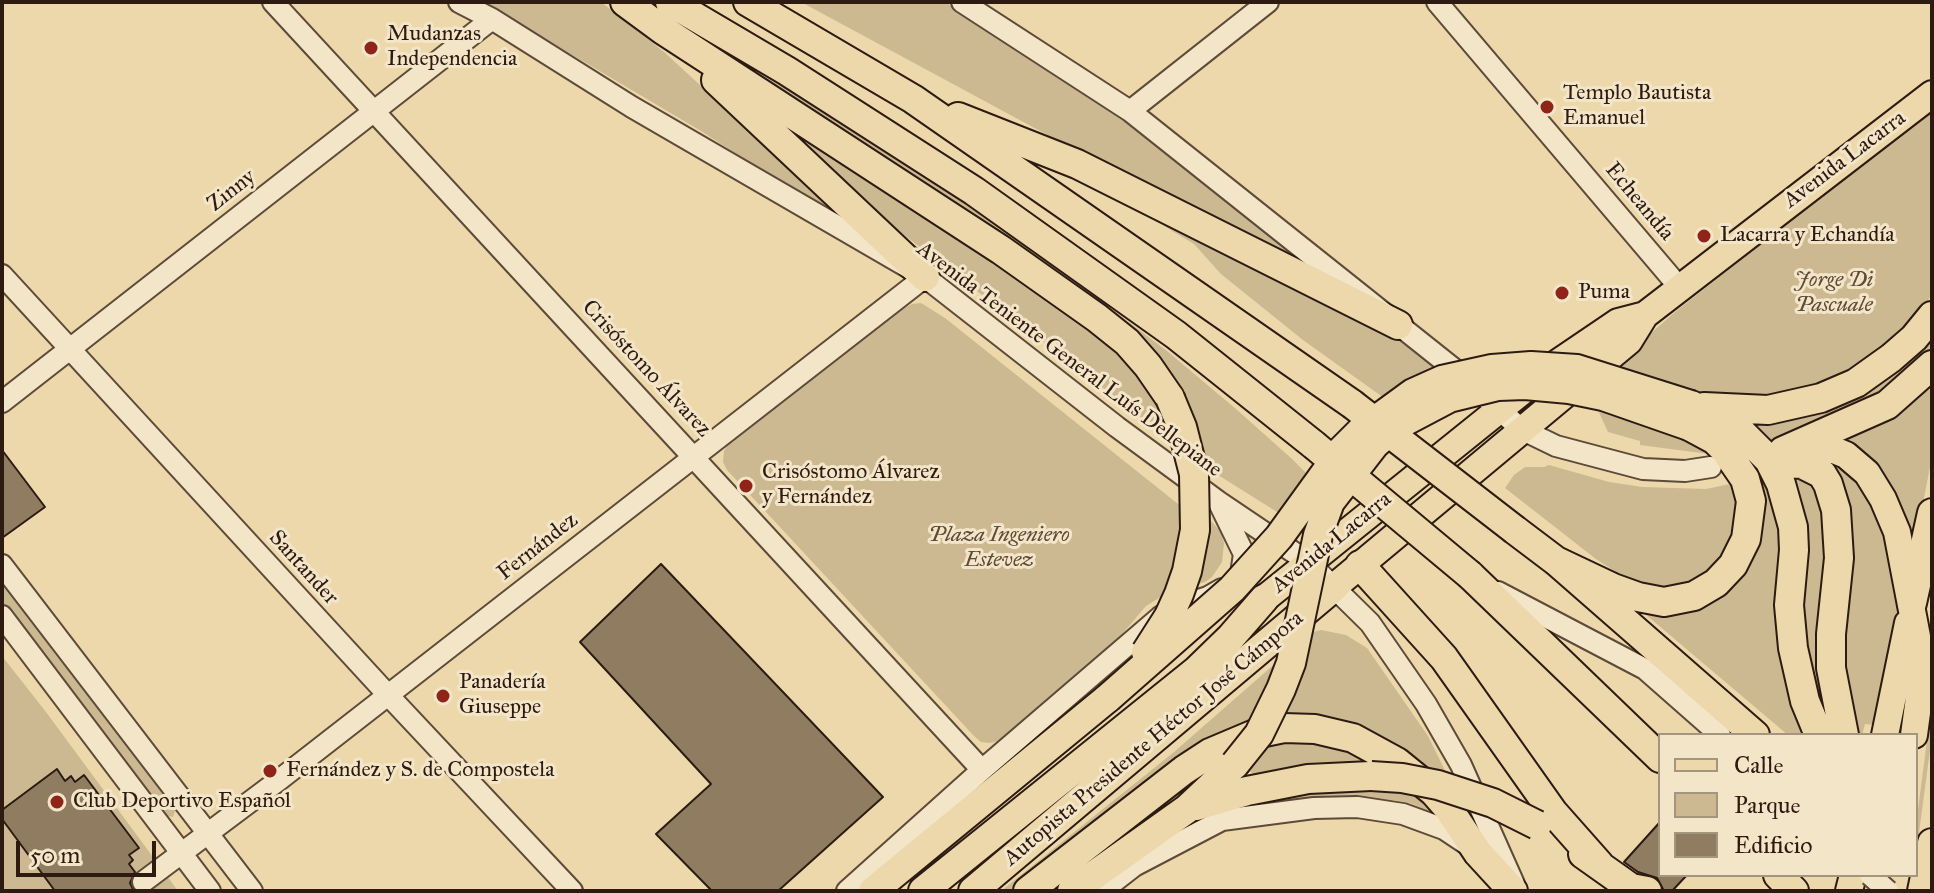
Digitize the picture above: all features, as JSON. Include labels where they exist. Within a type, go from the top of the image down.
[{"type":"highway","points":[[625,2],[663,30],[1001,250],[1097,318],[1127,342],[1148,366],[1170,398],[1182,427],[1194,474],[1195,530],[1187,571],[1169,616],[1151,646],[1108,698]]},
{"type":"highway","points":[[670,2],[787,71],[974,191],[1176,335],[1473,578],[1658,756]]},
{"type":"highway","points":[[748,2],[913,99],[1352,404],[1556,561],[1753,733]]},
{"type":"highway","points":[[663,30],[925,277]]},
{"type":"highway","points":[[913,99],[1077,164],[1398,325]]},
{"type":"highway","points":[[1072,891],[1194,802],[1235,764],[1259,734],[1291,663],[1318,535],[1330,502],[1375,444],[1394,427],[1449,398],[1511,385],[1569,389],[1691,413],[1768,410],[1821,398],[1856,383],[1914,338],[1932,316]]},
{"type":"highway","points":[[1785,455],[1887,405],[1932,365]]},
{"type":"highway","points":[[873,891],[1108,698],[1232,589],[1279,537],[1342,450],[1361,431],[1413,393],[1442,380],[1492,369],[1531,366],[1577,369],[1743,434],[1769,460],[1781,484],[1793,527],[1789,605],[1793,648],[1805,701],[1818,733]]},
{"type":"highway","points":[[1556,561],[1638,597],[1664,602],[1694,596],[1716,583],[1733,565],[1746,539],[1751,501],[1745,479],[1725,450],[1691,413]]},
{"type":"highway","points":[[1785,455],[1822,474],[1836,510],[1839,558],[1831,634],[1831,668],[1844,733]]},
{"type":"highway","points":[[1912,603],[1932,513]]},
{"type":"highway","points":[[1360,565],[1444,658],[1553,812],[1599,864]]},
{"type":"highway","name":"Autopista Presidente Héctor José Cámpora","points":[[973,891],[1334,587]]},
{"type":"highway","name":"Autopista Presidente Héctor José Cámpora","points":[[923,891],[1196,671],[1264,599]]},
{"type":"highway","points":[[1028,891],[1210,753],[1255,734],[1284,728],[1315,729],[1353,738],[1397,762],[1434,792],[1448,808],[1506,888]]},
{"type":"highway","points":[[1194,802],[1308,779],[1371,776],[1438,785],[1493,803],[1537,825],[1631,888],[1647,891]]},
{"type":"highway","points":[[1922,891],[1932,843]]},
{"type":"main road","name":"Avenida Lacarra","points":[[1334,587],[1629,341],[1645,315],[1932,94]]},
{"type":"main road","name":"Avenida Lacarra","points":[[1264,599],[1556,364],[1618,322],[1645,315]]},
{"type":"main road","points":[[1785,455],[1834,450],[1846,455],[1867,473],[1883,499],[1897,532],[1923,668],[1914,733]]},
{"type":"main road","points":[[1885,733],[1912,603]]},
{"type":"street","name":"Crisóstomo Álvarez","points":[[273,2],[982,770]]},
{"type":"street","name":"Avenida Teniente General Luís Dellepiane","points":[[459,2],[492,19],[632,107],[925,277],[1219,502],[1308,562],[1370,623],[1432,714],[1461,765],[1506,888]]},
{"type":"street","points":[[962,2],[1130,111],[1454,369],[1521,429],[1556,446],[1643,469],[1685,471],[1711,467]]},
{"type":"street","points":[[1130,111],[1268,2]]},
{"type":"street","name":"Echeandía","points":[[1437,2],[1680,288]]},
{"type":"street","name":"Zinny","points":[[2,402],[492,19]]},
{"type":"street","name":"Santander","points":[[2,275],[572,891]]},
{"type":"street","name":"Fernández","points":[[143,882],[182,855],[925,277]]},
{"type":"street","points":[[1219,502],[1241,544],[1244,554],[1241,574]]},
{"type":"street","points":[[2,565],[252,891]]},
{"type":"street","name":"Avenida Lacarra","points":[[847,891],[1160,617],[1187,602],[1208,597],[1241,574],[1264,599]]},
{"type":"street","points":[[1473,578],[1645,669],[1718,733]]},
{"type":"street","points":[[2,616],[210,891]]},
{"type":"street","points":[[1102,891],[1134,866],[1222,820],[1314,808],[1357,807],[1403,814],[1444,829],[1478,853]]},
{"type":"street","points":[[1872,877],[1887,891]]},
{"type":"green space","points":[[483,2],[601,2],[664,52],[857,229],[701,131]]},
{"type":"green space","points":[[801,2],[945,2],[1107,109],[1297,255],[1293,258],[1105,166]]},
{"type":"green space","points":[[739,62],[816,106],[926,176],[1088,291],[1236,409],[1343,510],[1330,521],[1308,524],[1285,517],[1207,468],[860,201],[751,102],[885,184],[1177,392],[732,66]]},
{"type":"green space","name":"Jorge Di Pascuale","points":[[1932,110],[1932,294],[1912,324],[1860,369],[1694,444],[1709,454],[1640,445],[1640,441],[1608,432],[1596,406],[1618,368],[1650,334]]},
{"type":"green space","points":[[1141,212],[1379,323],[1462,386],[1460,403],[1426,428],[1303,340],[1221,274],[1194,244]]},
{"type":"green space","name":"Plaza Ingeniero Estevez","points":[[921,303],[945,318],[1178,504],[1211,521],[1221,532],[1224,543],[1222,562],[1212,577],[1167,593],[1146,606],[1118,639],[1022,723],[998,741],[990,743],[981,742],[974,736],[727,470],[723,462],[728,445],[892,315],[912,304]]},
{"type":"green space","points":[[1932,333],[1932,354],[1914,373],[1851,414],[1810,476],[1826,516],[1832,730],[1808,674],[1801,584],[1749,421]]},
{"type":"green space","points":[[1932,378],[1932,457],[1914,549],[1870,460],[1854,444],[1840,436]]},
{"type":"green space","points":[[1734,445],[1762,471],[1775,498],[1808,733],[1786,733],[1638,608],[1747,564]]},
{"type":"green space","points":[[1824,459],[1850,469],[1871,495],[1887,544],[1901,611],[1875,725],[1865,724],[1863,733],[1854,733],[1846,702]]},
{"type":"green space","points":[[1549,465],[1609,482],[1642,487],[1706,489],[1730,484],[1736,498],[1737,518],[1732,539],[1712,571],[1696,580],[1679,587],[1659,589],[1631,582],[1596,559],[1505,488],[1514,475],[1525,467]]},
{"type":"green space","points":[[2,580],[172,803],[175,811],[173,817],[164,815],[2,601]]},
{"type":"green space","points":[[1321,630],[1346,635],[1367,648],[1428,736],[1464,809],[1436,781],[1284,722],[1017,891],[1001,891],[1174,752],[1310,633]]},
{"type":"green space","name":"Club Deportivo Español","points":[[2,656],[46,712],[178,891],[2,891]]},
{"type":"green space","points":[[1932,702],[1932,735],[1918,840],[1918,810]]},
{"type":"green space","points":[[1307,736],[1345,742],[1371,753],[1386,762],[1441,816],[1410,803],[1393,800],[1315,797],[1273,802],[1181,828],[1255,799],[1324,787],[1374,787],[1380,765],[1310,763],[1255,775],[1228,757],[1173,803],[1054,891],[1042,891],[1212,760],[1227,752],[1273,738]]},
{"type":"building","points":[[2,450],[45,507],[2,538]]},
{"type":"building","points":[[661,564],[883,797],[778,891],[712,891],[656,834],[711,784],[580,642]]},
{"type":"building","points":[[57,769],[65,781],[71,776],[75,782],[84,775],[139,848],[129,855],[133,860],[129,864],[135,872],[130,883],[134,891],[55,891],[2,819],[2,810]]},
{"type":"building","points":[[1658,824],[1658,877],[1685,877],[1672,891],[1664,891],[1657,878],[1638,872],[1624,862]]},
{"type":"place","name":"Mudanzas Independencia","points":[[371,48]]},
{"type":"place","name":"Templo Bautista Emanuel","points":[[1547,107]]},
{"type":"place","name":"Lacarra y Echandía","points":[[1704,236]]},
{"type":"place","name":"Puma","points":[[1562,293]]},
{"type":"place","name":"Crisóstomo Álvarez y Fernández","points":[[746,486]]},
{"type":"place","name":"Panadería Giuseppe","points":[[443,696]]},
{"type":"place","name":"Fernández y S. de Compostela","points":[[270,771]]},
{"type":"place","name":"Club Deportivo Español","points":[[57,802]]}]
